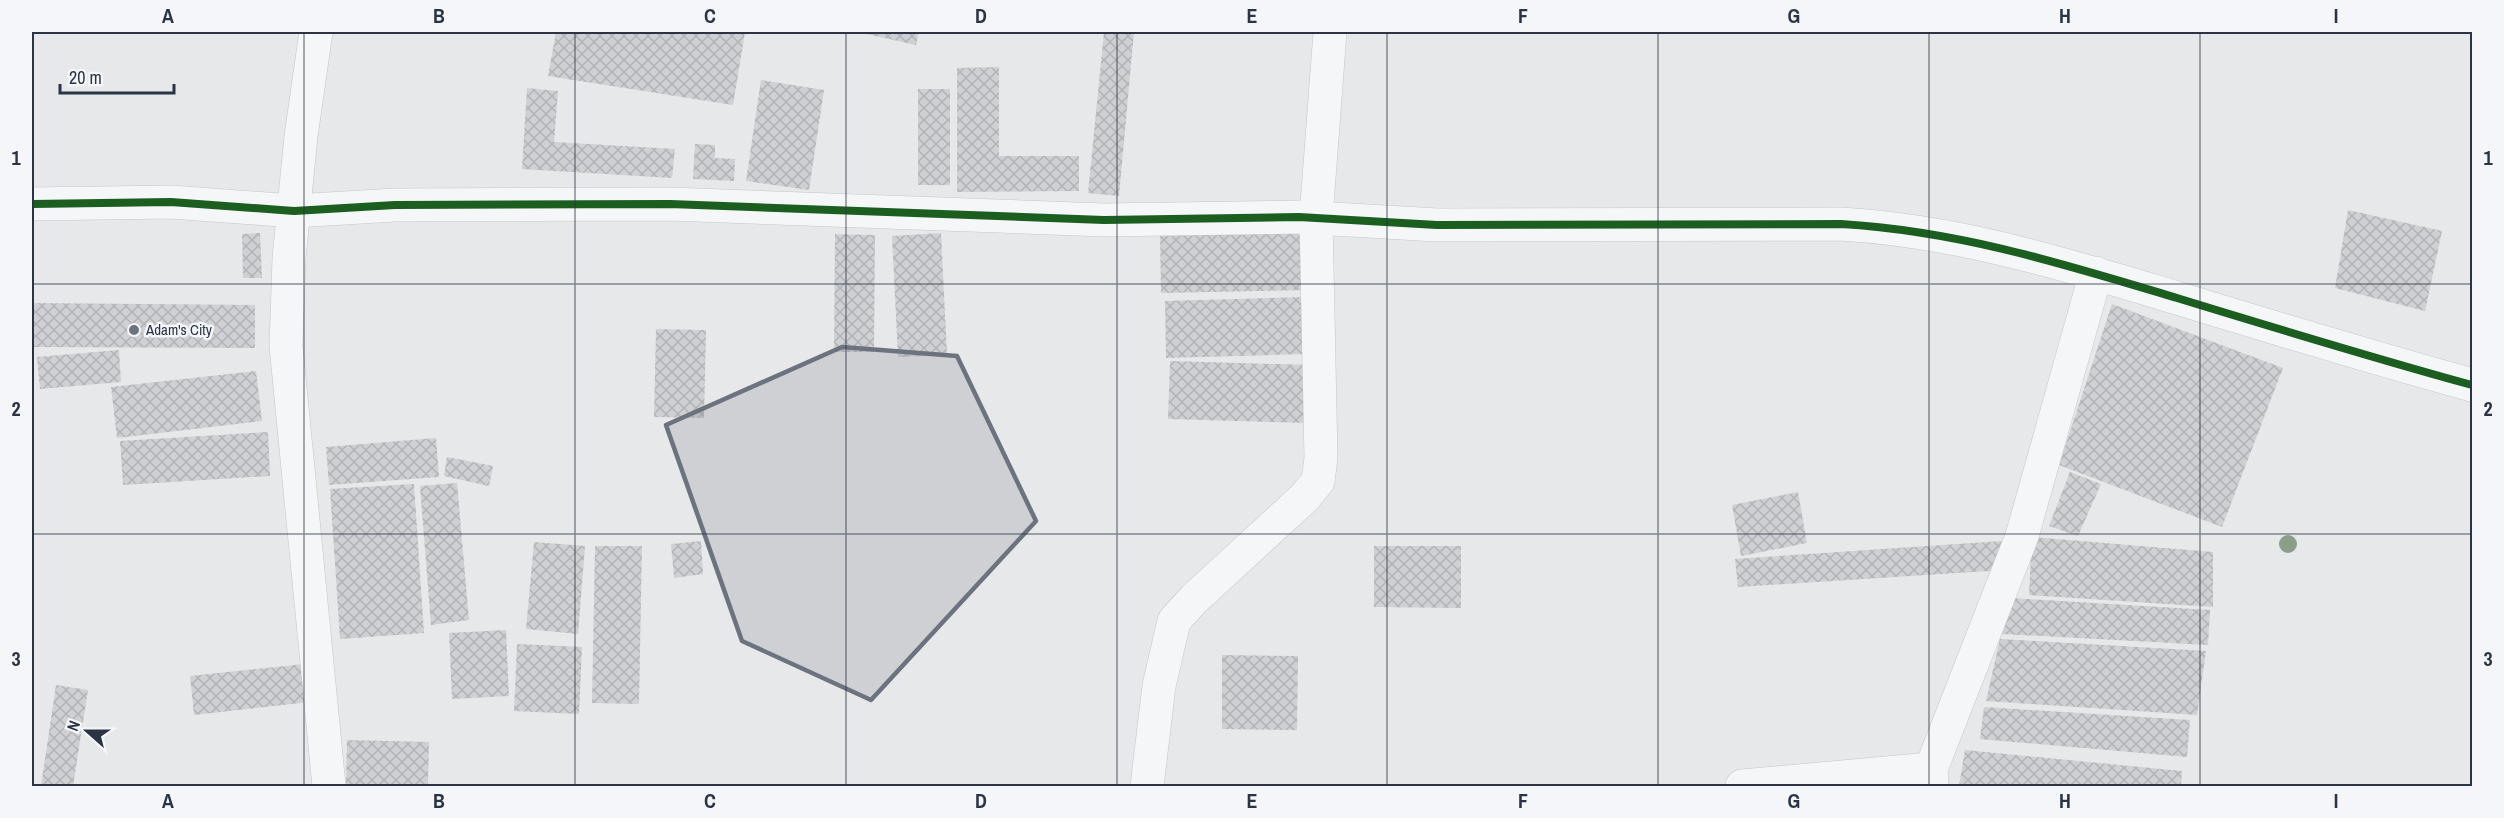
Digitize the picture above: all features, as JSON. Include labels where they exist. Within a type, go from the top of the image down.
[{"type":"street","points":[[316,32],[288,258],[286,346],[329,786]]},
{"type":"street","points":[[1147,786],[1159,686],[1174,621],[1194,598],[1305,497],[1318,481],[1321,458],[1316,218],[1330,32]]},
{"type":"street","points":[[32,204],[171,202],[294,211],[395,205],[614,204],[1104,220],[1316,218],[1437,225],[1841,225],[1884,227],[2011,249],[2380,360],[2472,385]]},
{"type":"street","points":[[1742,786],[1932,778],[2022,536],[2096,273]]},
{"type":"highlighted area","points":[[842,347],[957,356],[1036,521],[871,700],[742,641],[666,425]]},
{"type":"building","points":[[556,32],[745,32],[733,105],[548,76]]},
{"type":"building","points":[[857,32],[919,32],[916,45]]},
{"type":"building","points":[[1104,32],[1134,32],[1119,196],[1088,193]]},
{"type":"building","points":[[999,67],[999,156],[1079,156],[1079,191],[957,192],[957,68]]},
{"type":"building","points":[[761,80],[824,90],[809,190],[746,181]]},
{"type":"building","points":[[527,88],[558,91],[554,142],[675,149],[672,178],[522,169]]},
{"type":"building","points":[[918,89],[950,89],[950,185],[918,185]]},
{"type":"building","points":[[695,144],[715,145],[715,158],[735,159],[734,181],[693,179]]},
{"type":"building","points":[[2348,210],[2442,231],[2425,311],[2335,288]]},
{"type":"building","points":[[1307,231],[1308,290],[1161,293],[1160,233]]},
{"type":"building","points":[[260,233],[262,278],[243,278],[242,234]]},
{"type":"building","points":[[941,233],[947,355],[898,357],[892,236]]},
{"type":"building","points":[[835,234],[875,235],[874,352],[834,352]]},
{"type":"building","points":[[1306,297],[1307,354],[1166,358],[1165,301]]},
{"type":"building","points":[[32,303],[255,305],[255,348],[32,347]]},
{"type":"building","points":[[2112,304],[2283,368],[2222,527],[2059,465]]},
{"type":"building","points":[[656,329],[706,330],[704,418],[654,417]]},
{"type":"building","points":[[119,350],[121,382],[40,389],[37,357]]},
{"type":"building","points":[[1170,361],[1310,365],[1309,423],[1168,419]]},
{"type":"building","points":[[256,371],[262,421],[117,438],[111,387]]},
{"type":"building","points":[[268,432],[270,476],[123,485],[120,441]]},
{"type":"building","points":[[436,438],[439,477],[329,485],[326,447]]},
{"type":"building","points":[[447,457],[493,466],[489,486],[444,476]]},
{"type":"building","points":[[2070,472],[2101,484],[2078,536],[2049,526]]},
{"type":"building","points":[[457,483],[469,620],[431,625],[420,486]]},
{"type":"building","points":[[414,484],[424,633],[340,639],[330,489]]},
{"type":"building","points":[[1798,492],[1807,543],[1741,556],[1732,505]]},
{"type":"building","points":[[2032,537],[2213,552],[2213,607],[2029,595]]},
{"type":"building","points":[[701,541],[703,574],[674,578],[671,544]]},
{"type":"building","points":[[2002,541],[2004,570],[1738,587],[1735,559]]},
{"type":"building","points":[[534,542],[585,546],[578,634],[526,629]]},
{"type":"building","points":[[595,546],[642,546],[639,704],[592,703]]},
{"type":"building","points":[[1374,546],[1461,546],[1461,608],[1374,607]]},
{"type":"building","points":[[2011,598],[2210,610],[2208,645],[2002,634]]},
{"type":"building","points":[[506,630],[509,696],[452,699],[449,633]]},
{"type":"building","points":[[2000,639],[2206,651],[2197,715],[1986,701]]},
{"type":"building","points":[[517,644],[582,647],[579,714],[514,711]]},
{"type":"building","points":[[1222,655],[1298,656],[1297,730],[1222,729]]},
{"type":"building","points":[[304,664],[309,702],[194,715],[190,676]]},
{"type":"building","points":[[56,685],[88,690],[73,786],[41,786]]},
{"type":"building","points":[[1984,707],[2190,720],[2187,757],[1980,739]]},
{"type":"building","points":[[347,740],[429,742],[428,786],[346,786]]},
{"type":"building","points":[[1965,750],[2182,771],[2181,786],[1959,786]]},
{"type":"cycle path","points":[[32,204],[171,202],[294,211],[395,205],[670,204],[1104,220],[1299,217],[1437,225],[1841,224],[1927,234],[2052,261],[2472,385]]},
{"type":"place","name":"Adam's City","points":[[134,330]]}]
